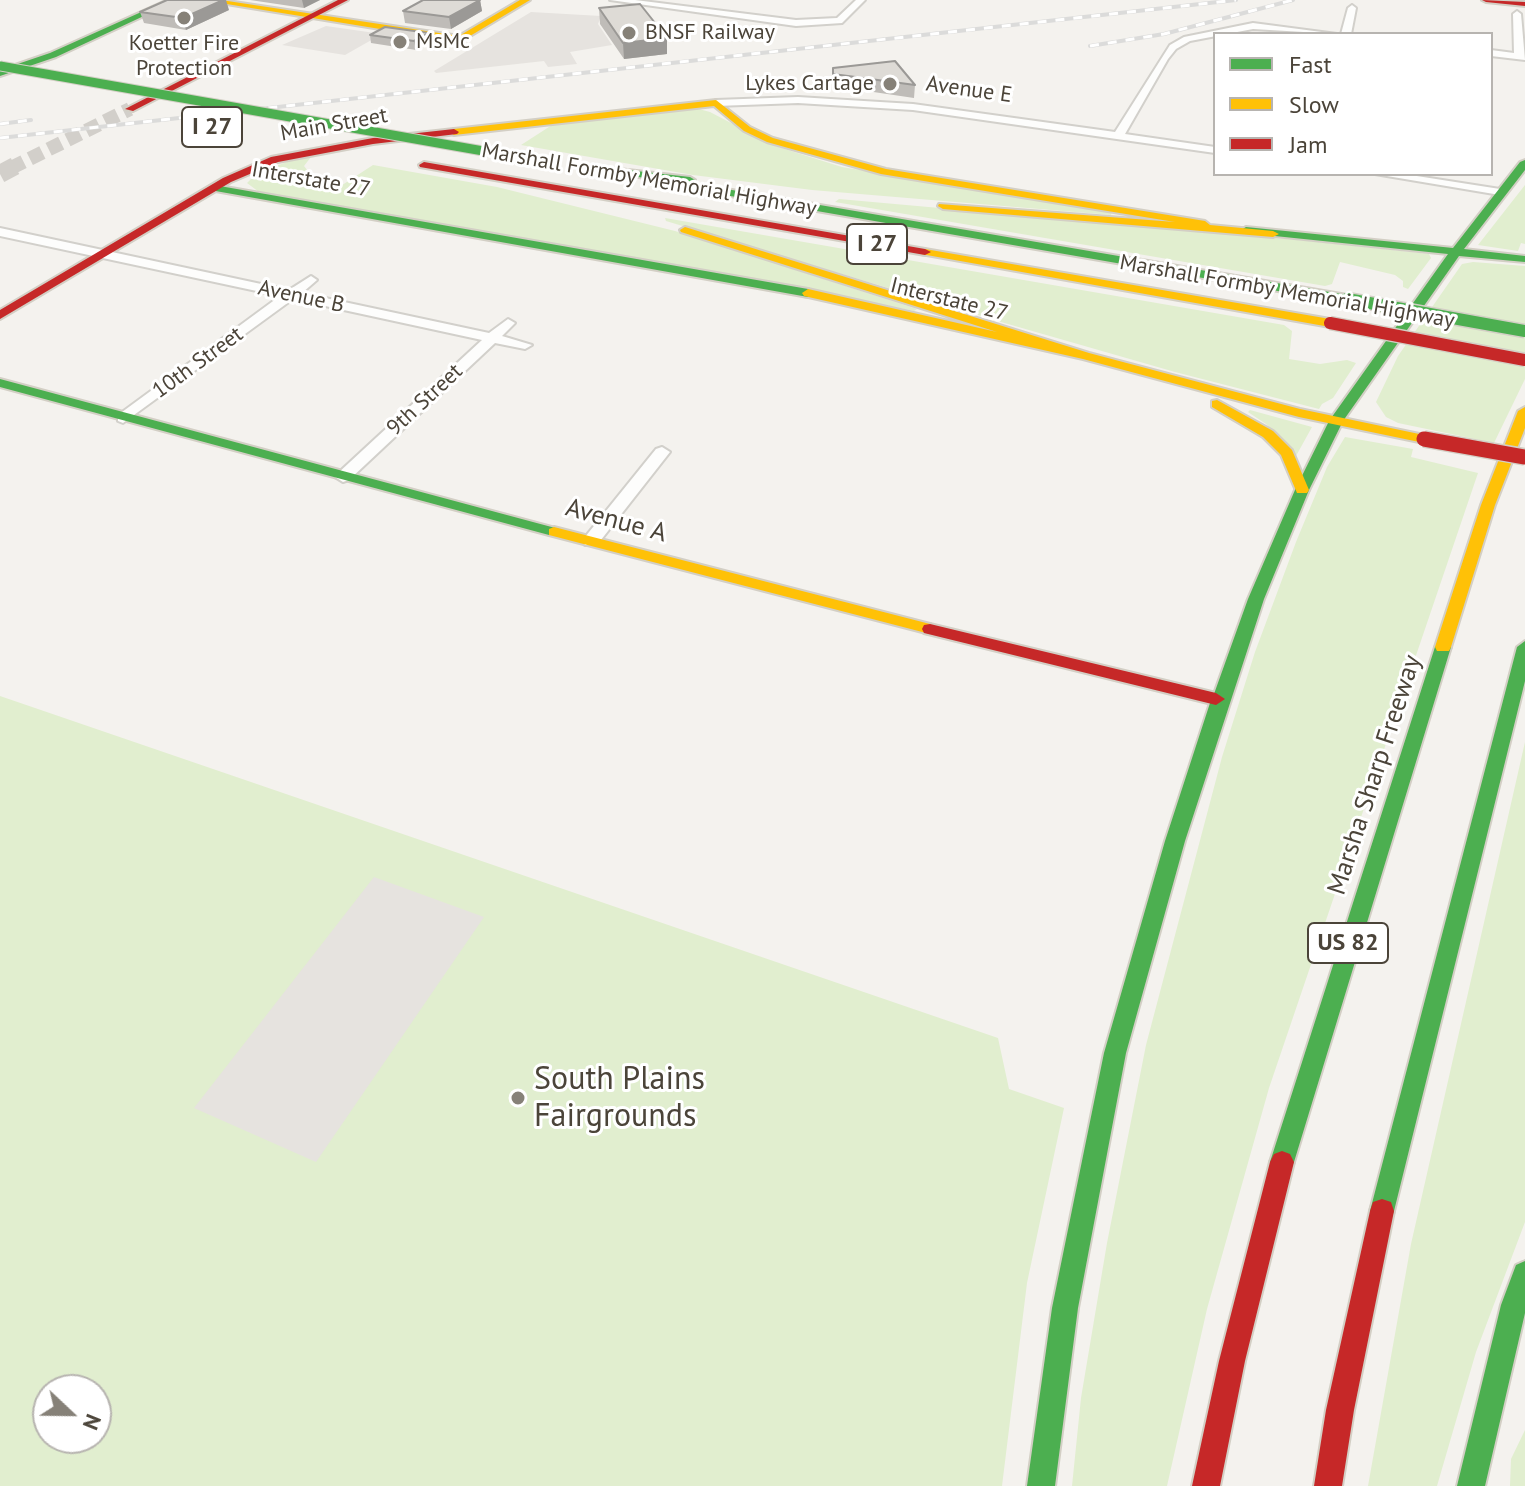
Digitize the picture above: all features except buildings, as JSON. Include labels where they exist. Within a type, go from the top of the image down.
[{"type":"main road","points":[[0,73],[53,55],[174,0]]},
{"type":"main road","points":[[206,0],[460,39],[526,0]]},
{"type":"main road","points":[[130,109],[344,0]]},
{"type":"main road","points":[[1486,0],[1522,7]]},
{"type":"main road","points":[[1503,0],[1522,7]]},
{"type":"main road","points":[[135,17],[192,5],[240,7]]},
{"type":"main road","points":[[0,54],[206,101]]},
{"type":"main road","name":"Marshall Formby Memorial Highway","points":[[0,66],[497,153]]},
{"type":"main road","points":[[716,103],[747,129],[770,140],[854,165],[1273,234]]},
{"type":"main road","name":"Main Street","points":[[0,315],[258,165],[299,153],[373,141],[716,103]]},
{"type":"main road","name":"I 27","points":[[110,108],[157,117]]},
{"type":"main road","name":"Marshall Formby Memorial Highway","points":[[282,139],[1525,360]]},
{"type":"main road","points":[[408,162],[690,231],[1085,356]]},
{"type":"main road","points":[[1041,1486],[1065,1308],[1115,1053],[1175,841],[1256,599],[1302,490],[1336,421],[1416,304],[1525,163]]},
{"type":"main road","name":"Marshall Formby Memorial Highway","points":[[883,200],[575,166],[1525,331]]},
{"type":"main road","name":"Interstate 27","points":[[214,188],[799,291],[1085,356],[1336,421],[1525,457]]},
{"type":"main road","points":[[928,205],[1347,239],[1525,259]]},
{"type":"main road","points":[[1347,239],[1413,240],[1444,236],[1483,215]]},
{"type":"main road","points":[[1131,370],[1163,386],[1223,406],[1250,421],[1287,453],[1302,490]]},
{"type":"main road","name":"Avenue A","points":[[0,383],[343,477],[874,615],[1220,700]]},
{"type":"main road","name":"Marsha Sharp Freeway","points":[[1206,1486],[1232,1361],[1293,1120],[1488,505],[1525,411]]},
{"type":"main road","points":[[1328,1486],[1340,1410],[1392,1163],[1525,647]]},
{"type":"main road","points":[[1471,1486],[1514,1305],[1525,1274]]},
{"type":"street","points":[[614,0],[796,23],[839,21],[861,0]]},
{"type":"street","points":[[684,9],[697,0]]},
{"type":"street","points":[[1493,53],[1522,57],[1522,7]]},
{"type":"street","points":[[1346,32],[1352,8]]},
{"type":"street","points":[[1220,32],[1263,25],[1317,32]]},
{"type":"street","points":[[1118,136],[1173,47],[1213,33]]},
{"type":"street","name":"Avenue E","points":[[716,103],[798,100],[941,110],[1213,150]]},
{"type":"street","points":[[1394,176],[1500,192]]},
{"type":"street","name":"Avenue B","points":[[0,232],[525,345]]},
{"type":"street","name":"10th Street","points":[[123,418],[311,280]]},
{"type":"street","name":"9th Street","points":[[343,477],[508,323]]},
{"type":"street","points":[[591,541],[662,452]]},
{"type":"green space","points":[[699,109],[775,146],[842,167],[1112,212],[1111,215],[812,190],[693,175],[521,145],[552,125]]},
{"type":"green space","points":[[311,157],[304,166],[316,181],[333,191],[373,165],[497,187],[675,231],[917,309],[914,311],[783,284],[259,192],[247,183],[257,173],[295,159]]},
{"type":"green space","points":[[1525,185],[1525,244],[1521,243],[1518,251],[1478,245]]},
{"type":"green space","points":[[839,199],[1309,241],[1429,254],[1431,258],[1408,289],[1395,275],[1340,262],[1332,284],[1325,286],[835,202]]},
{"type":"green space","points":[[665,218],[1284,325],[1292,331],[1289,359],[1320,364],[1347,360],[1356,363],[1333,398],[1319,409],[1001,322],[666,221]]},
{"type":"green space","points":[[1462,264],[1525,266],[1525,379],[1494,443],[1398,423],[1386,417],[1376,402],[1398,356]]},
{"type":"green space","points":[[1250,410],[1312,427],[1296,456],[1266,424],[1248,412]]},
{"type":"green space","points":[[1345,437],[1413,449],[1411,457],[1478,473],[1269,1088],[1207,1309],[1167,1486],[1072,1486],[1081,1398],[1107,1243],[1146,1045],[1222,757],[1255,652],[1327,467]]},
{"type":"green space","name":"South Plains Fairgrounds","points":[[0,696],[998,1038],[1009,1089],[1064,1108],[1027,1283],[1002,1486],[0,1486]]},
{"type":"green space","points":[[1525,742],[1525,1222],[1476,1352],[1437,1486],[1368,1486],[1411,1244]]},
{"type":"green space","points":[[1525,1430],[1525,1486],[1510,1486],[1511,1459]]},
{"type":"shaded area","points":[[531,12],[601,16],[598,24],[612,45],[570,52],[577,64],[548,67],[544,61],[434,71]]},
{"type":"shaded area","points":[[326,26],[382,34],[345,55],[282,45]]},
{"type":"shaded area","points":[[374,877],[484,917],[316,1162],[194,1108]]},
{"type":"tunnel","points":[[15,166],[130,109]]},
{"type":"tunnel","points":[[0,174],[15,166]]},
{"type":"railway","points":[[0,138],[1236,0]]},
{"type":"railway","points":[[1090,46],[1164,34],[1293,0]]},
{"type":"railway","points":[[0,124],[31,120]]},
{"type":"traffic: fast","points":[[0,73],[53,55],[174,0]]},
{"type":"traffic: fast","points":[[0,66],[489,152]]},
{"type":"traffic: fast","points":[[1216,699],[1220,700],[1256,599],[1302,490],[1336,421],[1424,293],[1525,163]]},
{"type":"traffic: fast","points":[[583,168],[690,180]]},
{"type":"traffic: fast","points":[[667,182],[1347,299]]},
{"type":"traffic: fast","points":[[214,188],[808,293]]},
{"type":"traffic: fast","points":[[1246,230],[1525,259]]},
{"type":"traffic: fast","points":[[1347,299],[1525,331]]},
{"type":"traffic: fast","points":[[0,383],[554,532]]},
{"type":"traffic: fast","points":[[1282,1162],[1443,647]]},
{"type":"traffic: fast","points":[[1382,1211],[1525,647]]},
{"type":"traffic: fast","points":[[1041,1486],[1065,1308],[1115,1053],[1175,841],[1220,700]]},
{"type":"traffic: fast","points":[[1471,1486],[1514,1305],[1525,1274]]},
{"type":"traffic: slow","points":[[206,0],[460,39],[526,0]]},
{"type":"traffic: slow","points":[[454,132],[716,103],[747,129],[770,140],[885,172],[1205,224]]},
{"type":"traffic: slow","points":[[943,206],[1273,234]]},
{"type":"traffic: slow","points":[[685,230],[1085,356]]},
{"type":"traffic: slow","points":[[925,252],[1330,323]]},
{"type":"traffic: slow","points":[[808,293],[1085,356],[1299,413],[1424,439]]},
{"type":"traffic: slow","points":[[1217,404],[1268,434],[1287,453],[1302,490]]},
{"type":"traffic: slow","points":[[1443,647],[1488,505],[1525,411]]},
{"type":"traffic: slow","points":[[554,532],[930,629]]},
{"type":"traffic: jam","points":[[130,109],[344,0]]},
{"type":"traffic: jam","points":[[1486,0],[1525,4]]},
{"type":"traffic: jam","points":[[0,315],[227,180],[275,159],[373,141],[454,132]]},
{"type":"traffic: jam","points":[[424,165],[925,252]]},
{"type":"traffic: jam","points":[[1330,323],[1525,360]]},
{"type":"traffic: jam","points":[[1424,439],[1525,457]]},
{"type":"traffic: jam","points":[[930,629],[1216,699]]},
{"type":"traffic: jam","points":[[1206,1486],[1232,1361],[1282,1162]]},
{"type":"traffic: jam","points":[[1328,1486],[1340,1410],[1382,1211]]},
{"type":"place","name":"Koetter Fire Protection","points":[[184,18]]},
{"type":"place","name":"BNSF Railway","points":[[629,33]]},
{"type":"place","name":"MsMc","points":[[400,42]]},
{"type":"place","name":"Lykes Cartage","points":[[890,84]]},
{"type":"place","name":"South Plains Fairgrounds","points":[[518,1098]]}]
